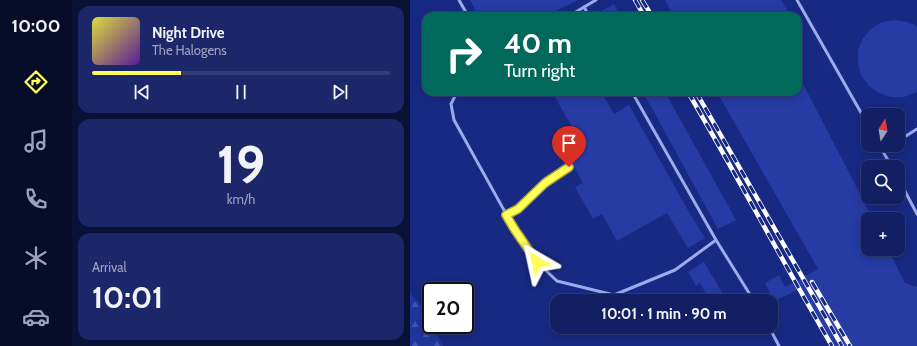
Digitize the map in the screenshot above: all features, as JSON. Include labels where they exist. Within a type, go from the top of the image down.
[{"type":"lane","points":[[459,0],[466,12]]},
{"type":"lane","points":[[576,12],[596,0]]},
{"type":"lane","points":[[797,0],[861,113]]},
{"type":"lane","points":[[584,7],[587,12]]},
{"type":"lane","points":[[455,96],[451,104],[454,120],[506,215],[537,262],[558,281],[614,295],[675,270],[716,240]]},
{"type":"lane","points":[[634,96],[716,240],[750,294]]},
{"type":"lane","points":[[905,136],[917,130]]},
{"type":"lane","points":[[506,215],[518,209],[545,183],[569,167]]},
{"type":"lane","points":[[905,191],[917,214]]},
{"type":"lane","points":[[773,334],[779,346]]},
{"type":"green space","points":[[410,293],[422,307],[422,334],[437,334],[443,346],[410,346]]},
{"type":"building","points":[[470,0],[578,0],[554,12],[476,12]]},
{"type":"building","points":[[665,0],[781,0],[788,12],[672,12]]},
{"type":"building","points":[[614,4],[618,12],[599,12]]},
{"type":"building","points":[[895,20],[908,22],[917,26],[917,92],[904,97],[891,97],[879,93],[869,86],[861,75],[858,63],[858,50],[863,38],[871,29],[882,22]]},
{"type":"building","points":[[802,82],[861,196],[861,204],[865,204],[869,212],[861,212],[861,256],[892,256],[905,283],[917,287],[917,346],[835,346],[801,288],[778,300],[778,294],[770,294],[765,283],[779,275],[785,287],[818,269],[719,96],[802,96]]},
{"type":"building","points":[[554,96],[603,96],[614,114],[629,105],[705,238],[688,248],[667,213],[617,241],[602,214],[593,219],[575,187],[583,183],[570,159],[578,154],[569,138],[576,134]]},
{"type":"building","points":[[645,96],[667,96],[736,220],[718,229]]},
{"type":"building","points":[[704,262],[723,294],[706,294],[700,283],[696,286],[688,272]]},
{"type":"railway","points":[[635,0],[642,12]]},
{"type":"railway","points":[[642,0],[650,12]]},
{"type":"railway","points":[[690,96],[832,346]]},
{"type":"railway","points":[[698,96],[842,346]]},
{"type":"railway","points":[[812,282],[850,346]]},
{"type":"route","points":[[537,262],[506,215],[518,209],[550,178],[569,167]]}]
